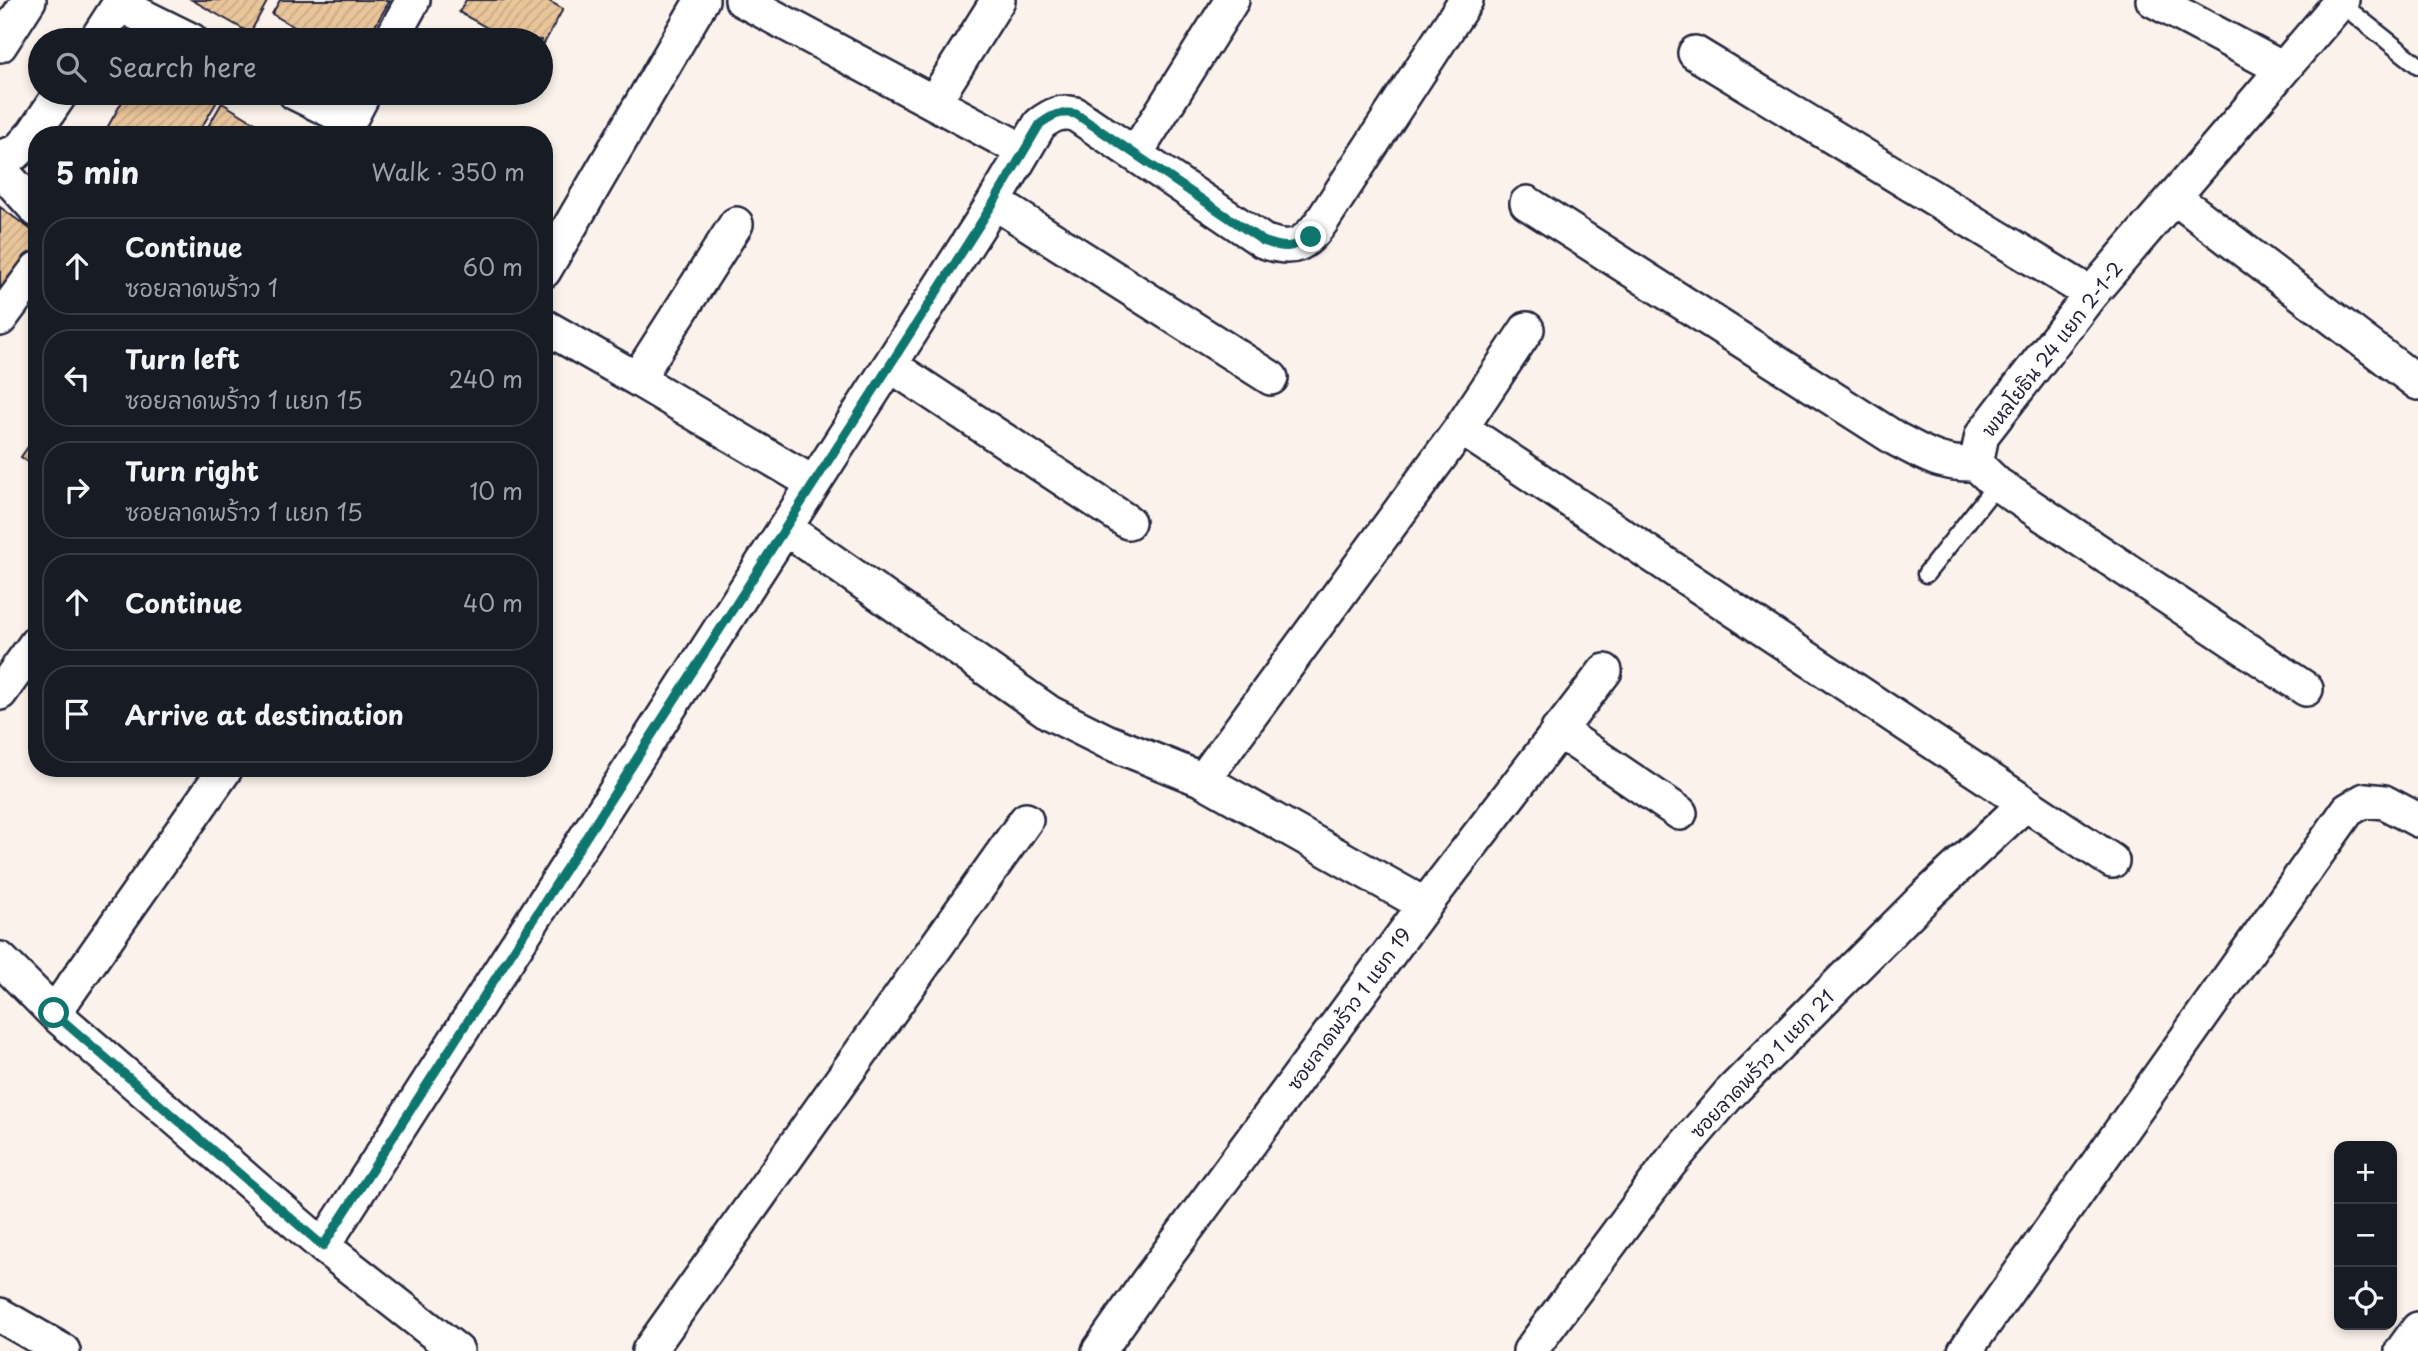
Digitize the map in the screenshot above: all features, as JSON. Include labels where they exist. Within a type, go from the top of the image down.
[{"type":"street","points":[[0,45],[29,0]]},
{"type":"street","points":[[397,28],[412,0]]},
{"type":"street","points":[[553,256],[702,0]]},
{"type":"street","points":[[742,0],[1024,151]]},
{"type":"street","points":[[934,102],[998,0]]},
{"type":"street","points":[[1136,153],[1232,0]]},
{"type":"street","points":[[323,1246],[890,365],[994,202],[1040,124],[1052,115],[1064,112],[1076,114],[1263,241],[1280,247],[1296,246],[1311,237],[1466,0]]},
{"type":"street","points":[[2153,0],[2283,69]]},
{"type":"street","name":"พหลโยธิน 24 แยก 2-1-2","points":[[1987,474],[1982,435],[2091,293],[2341,1]]},
{"type":"street","points":[[104,28],[121,2],[169,28]]},
{"type":"street","points":[[1695,54],[2091,293]]},
{"type":"street","points":[[39,126],[53,105]]},
{"type":"street","points":[[325,105],[352,116]]},
{"type":"street","points":[[0,157],[17,152],[28,140]]},
{"type":"street","points":[[0,169],[28,200]]},
{"type":"street","points":[[2174,197],[2418,383]]},
{"type":"street","points":[[994,202],[1271,378]]},
{"type":"street","points":[[1527,203],[1896,439],[1932,458],[1987,474],[2306,689]]},
{"type":"street","points":[[638,379],[736,224]]},
{"type":"street","points":[[0,319],[28,281]]},
{"type":"street","points":[[1203,780],[1461,428],[1527,329]]},
{"type":"street","points":[[553,331],[813,484]]},
{"type":"street","points":[[890,365],[1128,522]]},
{"type":"street","points":[[1461,428],[2112,861]]},
{"type":"street","points":[[785,528],[1050,713],[1106,741],[1203,780],[1425,905]]},
{"type":"street","points":[[0,693],[28,654]]},
{"type":"street","name":"ซอยลาดพร้าว 1 แยก 19","points":[[1099,1351],[1425,905],[1605,671]]},
{"type":"street","points":[[1558,730],[1680,813]]},
{"type":"street","points":[[54,1013],[220,777]]},
{"type":"street","points":[[1965,1351],[2347,810],[2365,800],[2384,802],[2418,820]]},
{"type":"street","name":"ซอยลาดพร้าว 1 แยก 21","points":[[1530,1351],[1670,1163],[1729,1094],[1925,897],[2025,804]]},
{"type":"street","points":[[649,1351],[1026,820]]},
{"type":"street","points":[[0,959],[54,1013],[323,1246],[457,1351]]},
{"type":"street","points":[[0,1315],[62,1351]]},
{"type":"street","points":[[2402,1351],[2418,1329]]},
{"type":"lane","points":[[2341,1],[2418,65]]},
{"type":"lane","points":[[1926,574],[1987,474]]},
{"type":"building","points":[[192,0],[268,0],[253,28],[241,28]]},
{"type":"building","points":[[280,0],[390,0],[374,28],[296,28],[272,14]]},
{"type":"building","points":[[466,0],[547,0],[563,9],[553,28],[488,28],[459,12]]},
{"type":"building","points":[[120,105],[215,105],[202,126],[108,126]]},
{"type":"building","points":[[221,105],[225,105],[260,126],[208,126]]},
{"type":"building","points":[[0,207],[28,227],[28,258],[2,294]]},
{"type":"building","points":[[28,447],[28,462],[21,457]]},
{"type":"route","points":[[54,1013],[323,1246],[890,365],[994,202],[1040,124],[1052,115],[1064,112],[1076,114],[1263,241],[1280,247],[1296,246],[1311,237]]}]
